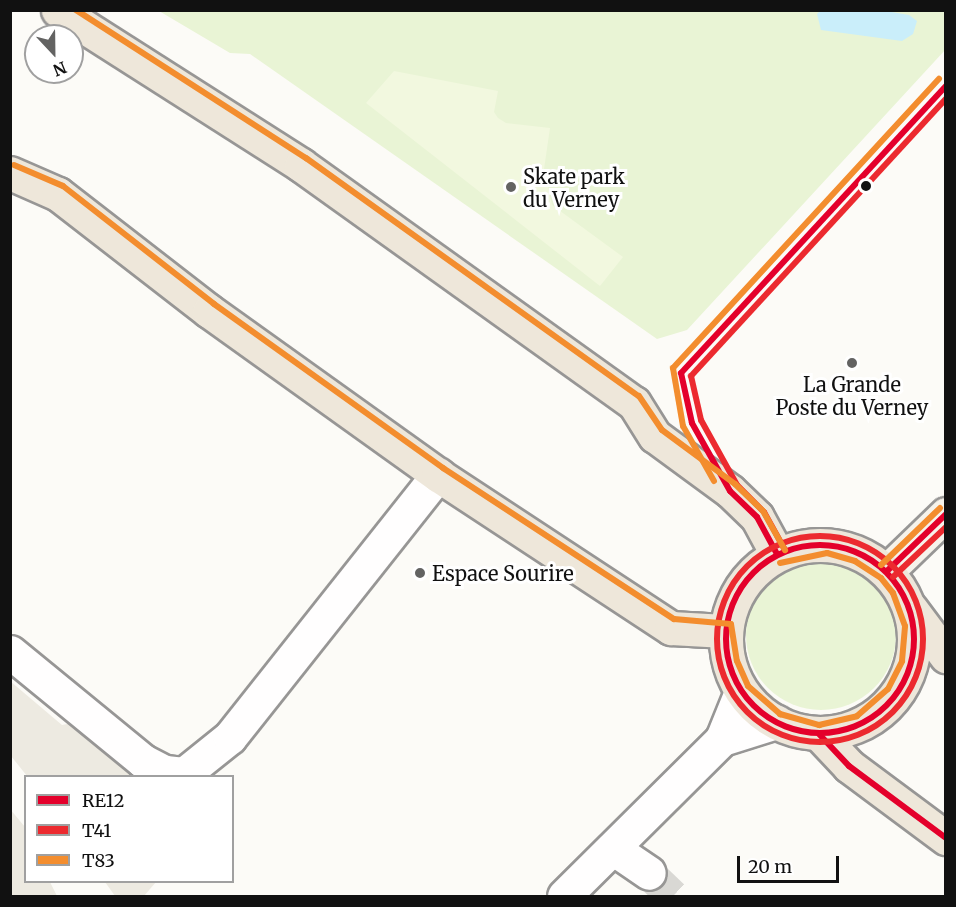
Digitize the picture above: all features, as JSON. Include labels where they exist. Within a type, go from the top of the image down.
[{"type":"main road","points":[[58,10],[302,165],[634,403],[655,436],[730,491],[758,517],[777,554]]},
{"type":"main road","points":[[10,173],[58,194],[209,311],[438,475],[671,628],[725,632]]},
{"type":"main road","points":[[888,571],[945,514]]},
{"type":"main road","points":[[908,605],[915,646],[908,672],[896,695],[861,724],[819,734],[776,722],[741,692],[728,663],[725,632],[730,607],[742,585],[757,567],[777,554],[802,546],[828,544],[859,552],[888,571],[908,605],[945,656]]},
{"type":"main road","points":[[819,734],[849,766],[945,838]]},
{"type":"street","points":[[10,651],[143,761],[177,775],[194,768],[230,737],[275,684],[438,475]]},
{"type":"street","points":[[564,897],[722,738],[741,692]]},
{"type":"street","points":[[722,738],[776,722]]},
{"type":"street","points":[[614,849],[649,873]]},
{"type":"green space","points":[[945,10],[946,49],[687,330],[657,339],[250,54],[230,53],[159,11]]},
{"type":"green space","name":"Skate park du Verney","points":[[394,71],[498,91],[494,112],[498,118],[506,123],[550,128],[544,169],[552,205],[623,257],[600,286],[366,103]]},
{"type":"green space","points":[[821,560],[850,566],[874,582],[890,606],[896,635],[890,664],[874,688],[850,704],[821,710],[792,704],[768,688],[752,664],[746,635],[752,606],[768,582],[792,566]]},
{"type":"shaded area","points":[[10,681],[62,725],[78,722],[152,775],[26,775],[11,756]]},
{"type":"shaded area","points":[[10,809],[24,826],[24,883],[50,883],[57,896],[11,896]]},
{"type":"shaded area","points":[[106,883],[155,883],[144,896],[115,896]]},
{"type":"water","points":[[880,10],[909,15],[917,21],[913,34],[902,41],[821,30],[817,14],[820,11]]},
{"type":"tunnel","points":[[649,873],[673,896]]},
{"type":"transit line","name":"T83","points":[[76,10],[306,158],[639,396],[662,430],[735,484],[763,511],[785,550]]},
{"type":"transit line","name":"T83","points":[[714,481],[683,426],[673,368],[939,79]]},
{"type":"transit line","name":"RE12","points":[[777,554],[757,517],[730,491],[692,423],[681,373],[946,86]]},
{"type":"transit line","name":"T41","points":[[785,550],[764,512],[737,485],[701,420],[691,376],[946,99]]},
{"type":"transit line","name":"T83","points":[[14,165],[63,186],[214,304],[443,468],[674,619],[731,624],[737,661],[748,686],[780,714],[819,725],[857,716],[888,689],[902,661],[905,626],[893,593],[881,578],[855,561],[827,553],[780,563]]},
{"type":"transit line","name":"T83","points":[[881,565],[940,508]]},
{"type":"transit line","name":"RE12","points":[[887,571],[946,514]]},
{"type":"transit line","name":"T41","points":[[893,577],[946,527]]},
{"type":"transit line","name":"T41","points":[[810,536],[830,536],[850,540],[869,548],[893,566],[911,590],[919,609],[923,639],[919,669],[911,688],[893,712],[869,730],[850,738],[830,742],[810,742],[790,738],[771,730],[755,719],[740,704],[729,688],[721,669],[717,649],[717,629],[721,609],[729,590],[740,574],[755,559],[771,548],[790,540],[810,536]]},
{"type":"transit line","name":"RE12","points":[[811,545],[829,545],[856,552],[887,572],[907,603],[914,639],[907,675],[887,706],[856,726],[829,733],[811,733],[776,722],[760,712],[747,699],[730,666],[726,648],[726,630],[737,595],[747,579],[760,566],[793,549],[811,545]]},
{"type":"transit line","name":"RE12","points":[[819,734],[849,766],[946,838]]},
{"type":"place","name":"Skate park du Verney","points":[[511,187]]},
{"type":"place","name":"La Grande Poste du Verney","points":[[852,363]]},
{"type":"place","name":"Espace Sourire","points":[[420,573]]}]
